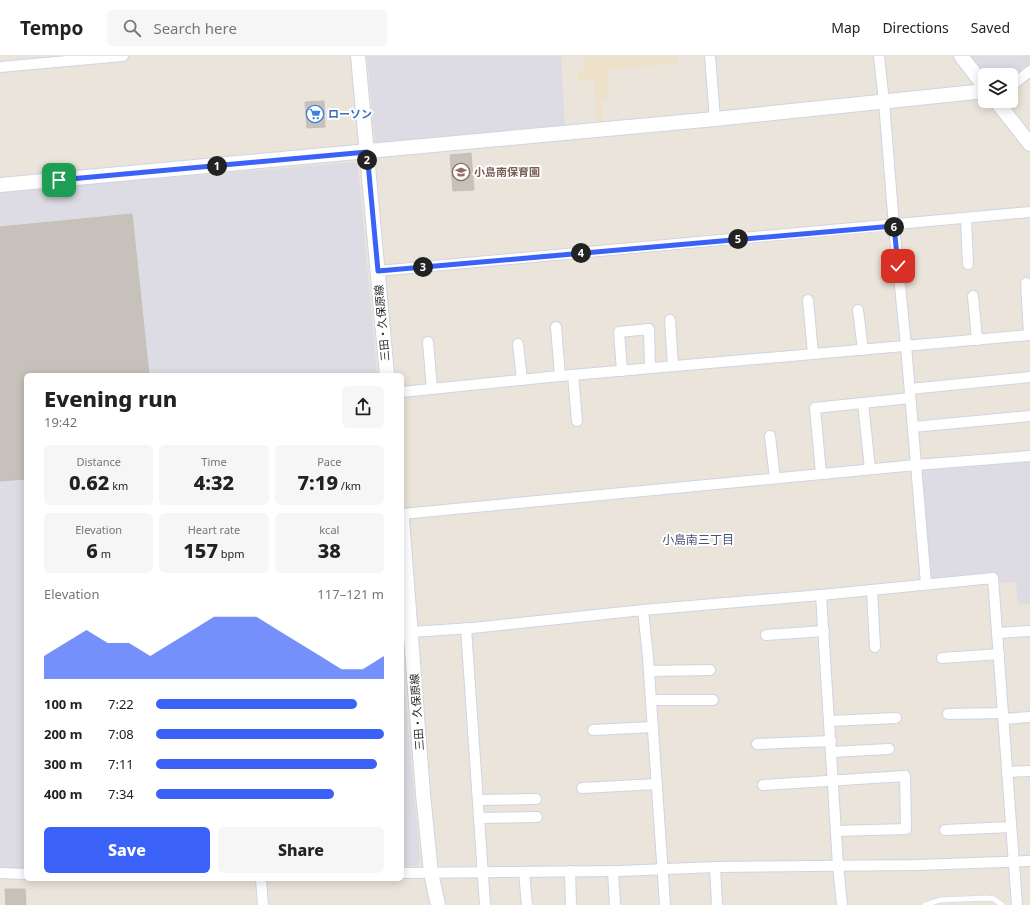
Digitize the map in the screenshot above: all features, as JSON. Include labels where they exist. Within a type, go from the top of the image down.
[{"type":"street","points":[[0,67],[123,56]]},
{"type":"street","name":"三田・久保原線","points":[[358,56],[387,373]]},
{"type":"street","points":[[710,56],[715,119]]},
{"type":"street","points":[[879,56],[926,584]]},
{"type":"street","points":[[961,56],[978,78]]},
{"type":"street","points":[[1018,80],[1030,71]]},
{"type":"street","points":[[0,185],[715,119],[978,92]]},
{"type":"street","points":[[1002,108],[1030,144]]},
{"type":"street","points":[[378,271],[894,226],[1030,212]]},
{"type":"street","points":[[966,219],[968,264]]},
{"type":"street","points":[[404,392],[560,376],[1029,335],[1026,283]]},
{"type":"street","points":[[973,296],[977,340]]},
{"type":"street","points":[[808,300],[813,354]]},
{"type":"street","points":[[858,310],[863,350]]},
{"type":"street","points":[[670,320],[673,366]]},
{"type":"street","points":[[556,327],[560,376]]},
{"type":"street","points":[[622,371],[620,332],[649,329],[650,368]]},
{"type":"street","points":[[428,342],[432,389]]},
{"type":"street","points":[[518,344],[522,380]]},
{"type":"street","points":[[573,375],[577,421]]},
{"type":"street","points":[[821,474],[815,408],[862,403],[910,394],[1030,377]]},
{"type":"street","points":[[862,403],[870,469]]},
{"type":"street","points":[[913,427],[1030,416]]},
{"type":"street","points":[[770,436],[775,478]]},
{"type":"street","points":[[404,514],[870,469],[1030,456]]},
{"type":"street","name":"三田・久保原線","points":[[404,544],[423,794],[431,873],[438,905]]},
{"type":"street","points":[[411,632],[994,578],[1017,905]]},
{"type":"street","points":[[872,590],[875,647]]},
{"type":"street","points":[[821,595],[838,865],[842,905]]},
{"type":"street","points":[[643,610],[664,869],[665,905]]},
{"type":"street","points":[[466,628],[485,905]]},
{"type":"street","points":[[766,634],[824,631]]},
{"type":"street","points":[[997,633],[1030,631]]},
{"type":"street","points":[[942,658],[999,654]]},
{"type":"street","points":[[649,671],[710,670]]},
{"type":"street","points":[[651,700],[714,700]]},
{"type":"street","points":[[948,714],[1030,717]]},
{"type":"street","points":[[830,721],[896,718]]},
{"type":"street","points":[[593,730],[653,727]]},
{"type":"street","points":[[757,744],[830,741]]},
{"type":"street","points":[[831,752],[889,749]]},
{"type":"street","points":[[1007,772],[1030,771]]},
{"type":"street","points":[[763,785],[905,776],[906,829],[836,831]]},
{"type":"street","points":[[582,788],[657,784]]},
{"type":"street","points":[[478,800],[536,799]]},
{"type":"street","points":[[479,818],[537,817]]},
{"type":"street","points":[[945,830],[1011,827]]},
{"type":"street","points":[[404,872],[570,872],[715,867],[1030,861]]},
{"type":"street","points":[[715,867],[717,905]]},
{"type":"street","points":[[613,871],[615,905]]},
{"type":"street","points":[[524,872],[527,905]]},
{"type":"street","points":[[570,872],[571,905]]},
{"type":"street","points":[[0,874],[24,874]]},
{"type":"street","points":[[261,881],[263,905]]},
{"type":"lane","points":[[929,904],[940,900],[987,898],[994,899],[1002,905]]},
{"type":"shaded area","points":[[367,56],[561,56],[565,128],[375,144]]},
{"type":"shaded area","points":[[583,56],[677,56],[678,63],[607,70],[609,98],[601,99],[603,123],[597,123],[594,80],[578,81],[577,72],[584,71]]},
{"type":"shaded area","points":[[970,56],[1030,56],[1030,67],[1018,76],[1018,68],[979,68]]},
{"type":"shaded area","points":[[355,162],[358,166],[377,373],[24,373],[24,869],[0,869],[0,192]]},
{"type":"shaded area","points":[[1030,460],[1030,604],[1018,605],[1016,582],[998,583],[997,574],[930,581],[920,472]]},
{"type":"shaded area","points":[[404,681],[420,861],[416,866],[404,866]]},
{"type":"building","name":"ローソン","points":[[324,101],[325,127],[307,128],[305,102]]},
{"type":"building","points":[[471,153],[474,190],[453,191],[450,155]]},
{"type":"building","points":[[132,214],[149,373],[24,373],[24,479],[0,481],[0,227]]},
{"type":"building","points":[[5,889],[25,889],[26,905],[6,905]]},
{"type":"place","name":"ローソン","points":[[315,114]]},
{"type":"place","name":"小島南保育園","points":[[461,172]]},
{"type":"district","name":"小島南三丁目","points":[[698,540]]},
{"type":"route","points":[[59,180],[367,152],[378,271],[894,226],[898,266]]}]
